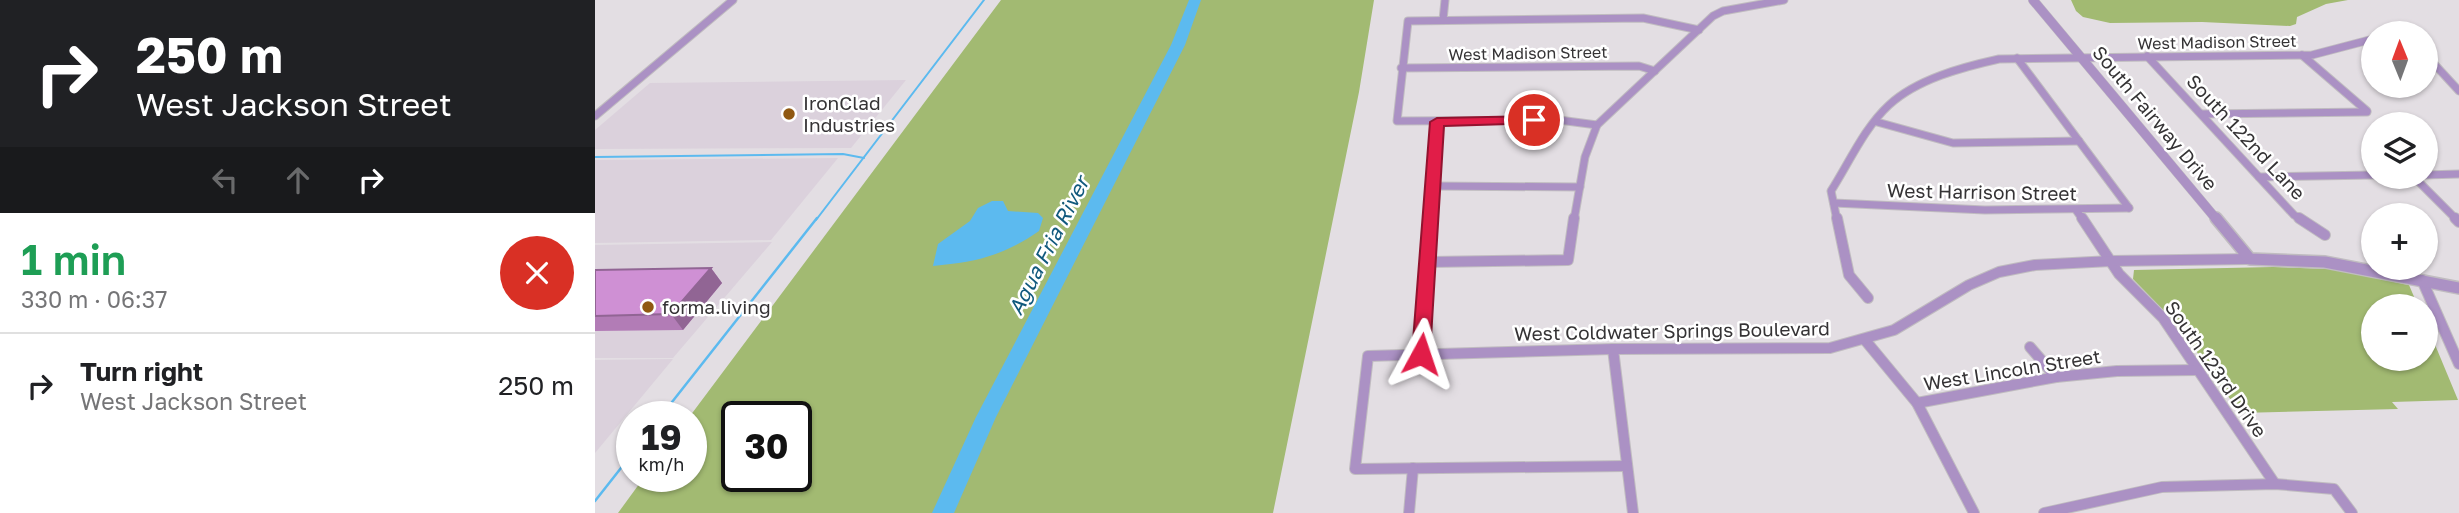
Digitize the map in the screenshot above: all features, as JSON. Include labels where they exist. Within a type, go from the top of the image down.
[{"type":"street","points":[[595,116],[733,0]]},
{"type":"street","points":[[1443,20],[1445,0]]},
{"type":"street","points":[[1429,262],[1568,260],[1590,140],[1597,125],[1713,16],[1723,11],[1784,0]]},
{"type":"street","name":"South Fairway Drive","points":[[2033,0],[2250,259]]},
{"type":"street","points":[[1597,125],[1559,120],[1397,121],[1408,21],[1643,18],[1699,30]]},
{"type":"street","name":"West Madison Street","points":[[2017,58],[2302,55],[2324,54],[2361,43]]},
{"type":"street","points":[[2201,114],[2367,111],[2302,55]]},
{"type":"street","name":"South 122nd Lane","points":[[2147,56],[2294,215],[2325,235]]},
{"type":"street","points":[[1868,298],[1849,275],[1831,191],[1888,105],[1905,93],[1978,64],[2017,58],[2079,141]]},
{"type":"street","name":"West Madison Street","points":[[1401,68],[1639,66],[1655,71]]},
{"type":"street","points":[[2438,68],[2459,91]]},
{"type":"street","points":[[1421,354],[1437,122]]},
{"type":"street","points":[[1877,122],[1953,143],[2079,141]]},
{"type":"street","name":"West Harrison Street","points":[[1834,203],[1986,210],[2129,208],[2079,141]]},
{"type":"street","points":[[2438,175],[2459,174]]},
{"type":"street","points":[[2259,177],[2361,175]]},
{"type":"street","points":[[1432,186],[1580,187]]},
{"type":"street","points":[[2426,189],[2459,222]]},
{"type":"street","name":"South 123rd Drive","points":[[2076,210],[2119,274],[2163,318],[2275,484]]},
{"type":"street","name":"West Coldwater Springs Boulevard","points":[[1413,468],[1355,469],[1368,356],[1613,349],[1830,348],[1894,330],[1969,285],[1999,272],[2035,265],[2250,259],[2325,262],[2361,269]]},
{"type":"street","points":[[2422,280],[2459,364]]},
{"type":"street","name":"West Coldwater Springs Boulevard","points":[[2422,280],[2459,288]]},
{"type":"street","points":[[2448,337],[2459,340]]},
{"type":"street","points":[[1865,340],[1917,403],[1974,513]]},
{"type":"street","points":[[2030,347],[2056,377]]},
{"type":"street","points":[[1613,349],[1633,513]]},
{"type":"street","name":"West Lincoln Street","points":[[1917,403],[2056,377],[2117,371],[2197,370]]},
{"type":"street","points":[[1409,513],[1413,468],[1627,466]]},
{"type":"street","points":[[2044,513],[2162,487],[2275,484],[2334,489],[2352,513]]},
{"type":"shaded area","points":[[906,80],[851,148],[595,149],[595,130],[650,83]]},
{"type":"shaded area","points":[[838,158],[771,240],[595,243],[595,160]]},
{"type":"shaded area","points":[[772,242],[673,358],[595,358],[595,245]]},
{"type":"shaded area","points":[[673,359],[638,401],[616,401],[616,428],[595,453],[595,360]]},
{"type":"green space","points":[[1001,0],[1374,0],[1359,92],[1273,513],[618,513],[633,492],[707,492],[707,401],[701,401]]},
{"type":"green space","points":[[2071,0],[2348,0],[2326,4],[2297,17],[2296,24],[2290,26],[2202,22],[2110,23],[2083,17],[2076,11]]},
{"type":"green space","points":[[2273,267],[2330,269],[2361,275],[2361,280],[2384,280],[2409,285],[2413,294],[2361,294],[2361,371],[2438,371],[2438,352],[2458,400],[2392,402],[2398,409],[2240,413],[2177,324],[2133,279],[2134,270]]},
{"type":"water","points":[[992,201],[1003,201],[1008,211],[1038,213],[1043,218],[1039,231],[1026,240],[989,256],[933,266],[938,244],[970,221],[978,208]]},
{"type":"building","points":[[711,268],[671,314],[595,316],[595,270]]},
{"type":"waterway","points":[[863,158],[984,0]]},
{"type":"waterway","name":"Agua Fria River","points":[[943,513],[986,417],[1178,45],[1195,0]]},
{"type":"waterway","points":[[595,157],[843,154],[863,158]]},
{"type":"waterway","points":[[816,220],[863,158]]},
{"type":"waterway","points":[[673,401],[817,218]]},
{"type":"waterway","points":[[595,501],[616,474]]},
{"type":"place","name":"IronClad Industries","points":[[789,114]]},
{"type":"place","name":"forma.living","points":[[648,307]]},
{"type":"route","points":[[1421,354],[1437,122],[1534,120]]}]
